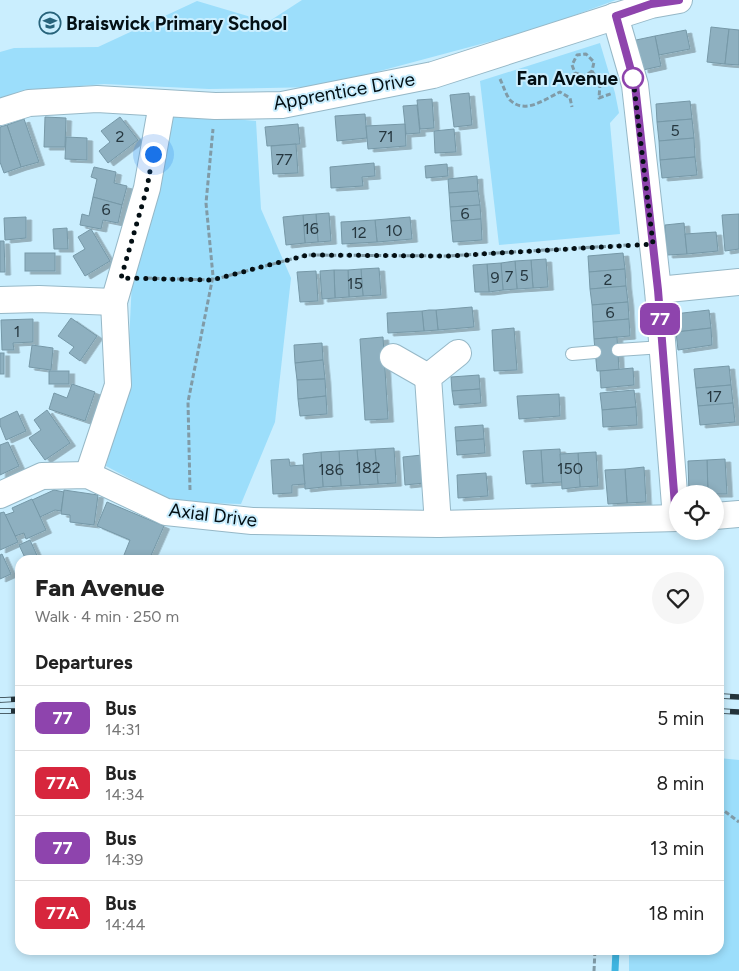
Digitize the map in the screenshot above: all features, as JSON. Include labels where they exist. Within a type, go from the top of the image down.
[{"type":"street","name":"Apprentice Drive","points":[[0,112],[29,103],[87,100],[215,106],[282,105],[432,75],[651,4],[679,0]]},
{"type":"street","points":[[616,16],[635,85],[658,290],[674,485]]},
{"type":"street","points":[[88,475],[118,385],[117,290],[147,188],[162,104]]},
{"type":"street","points":[[658,290],[739,282]]},
{"type":"street","points":[[0,300],[39,299],[117,290]]},
{"type":"street","points":[[428,377],[458,353]]},
{"type":"street","points":[[393,358],[428,377]]},
{"type":"street","points":[[428,377],[438,524]]},
{"type":"street","name":"Axial Drive","points":[[0,496],[42,476],[88,475],[166,512],[252,521],[438,524],[669,518]]},
{"type":"street","points":[[724,515],[739,514]]},
{"type":"lane","points":[[618,350],[662,346]]},
{"type":"lane","points":[[572,354],[595,352]]},
{"type":"path","points":[[592,71],[585,76],[575,73],[572,65],[577,55],[586,54],[594,62],[592,71],[600,84],[599,98],[635,85]]},
{"type":"path","points":[[491,56],[510,100],[520,107],[530,107],[560,92],[570,98],[572,107]]},
{"type":"path","points":[[190,514],[188,402],[212,280],[206,203],[215,106]]},
{"type":"path","points":[[117,290],[212,280],[307,255],[448,256],[653,244]]},
{"type":"path","points":[[724,811],[739,822]]},
{"type":"path","points":[[594,971],[595,955]]},
{"type":"shaded area","points":[[302,0],[616,0],[537,29],[320,87],[209,89],[104,84],[81,86],[0,103],[0,52],[14,48],[98,47],[197,1],[268,22]]},
{"type":"shaded area","points":[[600,43],[619,113],[610,123],[620,234],[499,245],[480,81]]},
{"type":"shaded area","points":[[166,113],[256,121],[261,209],[291,278],[275,422],[241,504],[173,502],[106,466],[127,383],[132,280]]},
{"type":"shaded area","points":[[724,758],[739,760],[739,971],[629,971],[629,955],[724,955]]},
{"type":"building","points":[[711,27],[729,29],[725,64],[707,62]]},
{"type":"building","points":[[729,29],[739,30],[739,65],[725,64]]},
{"type":"building","points":[[686,30],[690,49],[659,55],[655,36]]},
{"type":"building","points":[[655,36],[661,66],[643,70],[636,40]]},
{"type":"building","points":[[469,93],[472,125],[454,127],[450,95]]},
{"type":"building","points":[[432,99],[434,128],[420,129],[417,100]]},
{"type":"building","points":[[690,101],[692,119],[657,122],[656,104]]},
{"type":"building","points":[[417,105],[420,133],[406,134],[403,106]]},
{"type":"building","points":[[365,114],[367,138],[337,141],[335,116]]},
{"type":"building","points":[[45,117],[66,118],[65,147],[44,147]]},
{"type":"building","points":[[120,117],[138,140],[108,163],[99,151],[110,142],[101,131]]},
{"type":"building","points":[[24,119],[39,162],[21,167],[7,125]]},
{"type":"building","points":[[692,119],[694,138],[659,141],[657,122]]},
{"type":"building","points":[[298,124],[300,144],[267,146],[265,127]]},
{"type":"building","points":[[405,124],[406,146],[368,149],[366,126]]},
{"type":"building","points":[[7,125],[21,167],[4,173],[0,162],[0,127]]},
{"type":"building","points":[[454,129],[456,152],[435,153],[434,131]]},
{"type":"building","points":[[66,137],[87,138],[87,160],[65,159]]},
{"type":"building","points":[[694,138],[695,157],[660,160],[659,141]]},
{"type":"building","points":[[296,144],[298,173],[273,174],[271,146]]},
{"type":"building","points":[[695,157],[697,175],[662,178],[660,160]]},
{"type":"building","points":[[374,163],[375,176],[362,177],[363,186],[331,188],[330,167]]},
{"type":"building","points":[[447,164],[448,176],[426,178],[425,166]]},
{"type":"building","points":[[94,167],[116,172],[114,183],[127,186],[122,205],[93,197],[97,179],[91,177]]},
{"type":"building","points":[[477,176],[478,191],[449,193],[448,179]]},
{"type":"building","points":[[478,191],[480,205],[450,207],[449,193]]},
{"type":"building","points":[[93,197],[122,205],[118,223],[103,220],[101,229],[80,225],[82,214],[89,216]]},
{"type":"building","points":[[480,205],[481,219],[451,221],[450,207]]},
{"type":"building","points":[[329,213],[331,241],[318,242],[316,214]]},
{"type":"building","points":[[316,214],[318,242],[305,243],[303,215]]},
{"type":"building","points":[[739,214],[739,249],[725,251],[722,215]]},
{"type":"building","points":[[303,215],[305,243],[286,245],[283,217]]},
{"type":"building","points":[[26,217],[26,238],[5,240],[4,218]]},
{"type":"building","points":[[410,217],[412,239],[377,242],[375,220]]},
{"type":"building","points":[[481,219],[482,240],[453,242],[451,221]]},
{"type":"building","points":[[375,220],[377,242],[342,244],[341,222]]},
{"type":"building","points":[[684,223],[687,254],[667,255],[665,225]]},
{"type":"building","points":[[67,228],[68,249],[54,249],[53,229]]},
{"type":"building","points":[[91,229],[110,261],[85,276],[73,256],[85,249],[78,237]]},
{"type":"building","points":[[716,232],[718,251],[687,254],[685,234]]},
{"type":"building","points":[[0,241],[4,241],[5,272],[0,272]]},
{"type":"building","points":[[25,253],[55,253],[55,271],[25,271]]},
{"type":"building","points":[[623,253],[625,269],[589,272],[588,256]]},
{"type":"building","points":[[546,259],[548,287],[533,288],[531,260]]},
{"type":"building","points":[[531,260],[533,288],[517,289],[515,261]]},
{"type":"building","points":[[515,261],[517,289],[503,290],[501,263]]},
{"type":"building","points":[[501,263],[503,290],[489,292],[487,264]]},
{"type":"building","points":[[487,264],[489,292],[475,292],[473,265]]},
{"type":"building","points":[[379,268],[381,295],[363,296],[361,269]]},
{"type":"building","points":[[361,269],[363,296],[349,297],[348,270]]},
{"type":"building","points":[[625,269],[626,286],[590,289],[589,272]]},
{"type":"building","points":[[334,270],[348,270],[349,297],[335,298]]},
{"type":"building","points":[[334,270],[335,298],[322,299],[320,271]]},
{"type":"building","points":[[316,271],[318,301],[300,302],[297,272]]},
{"type":"building","points":[[626,286],[628,302],[592,305],[590,289]]},
{"type":"building","points":[[628,302],[629,319],[593,322],[592,305]]},
{"type":"building","points":[[472,307],[474,327],[438,330],[436,310]]},
{"type":"building","points":[[436,310],[438,330],[424,331],[422,311]]},
{"type":"building","points":[[709,310],[711,328],[676,332],[674,314]]},
{"type":"building","points":[[422,311],[424,331],[388,333],[387,313]]},
{"type":"building","points":[[71,318],[97,336],[80,361],[69,353],[74,347],[58,336]]},
{"type":"building","points":[[33,319],[33,342],[13,343],[14,350],[2,350],[1,320]]},
{"type":"building","points":[[629,319],[630,336],[594,339],[593,322]]},
{"type":"building","points":[[514,328],[517,370],[494,371],[492,330]]},
{"type":"building","points":[[711,328],[712,345],[678,350],[676,332]]},
{"type":"building","points":[[383,337],[388,419],[365,420],[360,339]]},
{"type":"building","points":[[617,337],[619,370],[597,371],[594,339]]},
{"type":"building","points":[[322,343],[323,360],[295,363],[294,345]]},
{"type":"building","points":[[32,345],[53,348],[51,370],[29,367]]},
{"type":"building","points":[[0,353],[4,353],[4,374],[0,374]]},
{"type":"building","points":[[323,360],[325,379],[297,380],[295,363]]},
{"type":"building","points":[[729,366],[731,385],[696,388],[694,369]]},
{"type":"building","points":[[633,368],[634,385],[601,388],[600,371]]},
{"type":"building","points":[[49,371],[69,371],[69,384],[49,384]]},
{"type":"building","points":[[479,375],[480,389],[452,391],[451,377]]},
{"type":"building","points":[[325,379],[326,396],[298,399],[297,380]]},
{"type":"building","points":[[72,384],[95,392],[85,421],[49,409],[54,393],[67,398]]},
{"type":"building","points":[[731,385],[733,403],[698,406],[696,388]]},
{"type":"building","points":[[480,389],[481,403],[454,405],[452,391]]},
{"type":"building","points":[[634,390],[636,407],[602,410],[600,393]]},
{"type":"building","points":[[559,394],[560,416],[519,419],[517,396]]},
{"type":"building","points":[[326,396],[327,414],[300,416],[298,399]]},
{"type":"building","points":[[733,403],[735,422],[700,425],[698,406]]},
{"type":"building","points":[[636,407],[637,425],[603,427],[602,410]]},
{"type":"building","points":[[47,410],[70,443],[45,460],[29,438],[41,430],[34,420]]},
{"type":"building","points":[[17,411],[26,431],[6,440],[0,425],[0,419]]},
{"type":"building","points":[[483,425],[484,439],[456,441],[455,427]]},
{"type":"building","points":[[484,439],[485,453],[457,455],[456,441]]},
{"type":"building","points":[[8,442],[19,466],[0,475],[0,445]]},
{"type":"building","points":[[394,448],[396,483],[378,484],[375,449]]},
{"type":"building","points":[[375,449],[378,484],[360,485],[357,450]]},
{"type":"building","points":[[560,449],[562,482],[543,483],[541,450]]},
{"type":"building","points":[[357,450],[360,485],[341,486],[339,451]]},
{"type":"building","points":[[541,450],[543,483],[526,484],[523,451]]},
{"type":"building","points":[[339,451],[341,486],[323,487],[321,452]]},
{"type":"building","points":[[321,452],[323,487],[305,489],[303,454]]},
{"type":"building","points":[[596,452],[598,486],[580,487],[578,453]]},
{"type":"building","points":[[578,453],[580,487],[562,489],[560,454]]},
{"type":"building","points":[[422,455],[424,483],[405,485],[403,457]]},
{"type":"building","points":[[289,459],[290,466],[303,465],[305,484],[292,485],[292,493],[273,494],[271,460]]},
{"type":"building","points":[[725,459],[727,494],[724,494],[724,485],[708,485],[707,460]]},
{"type":"building","points":[[707,460],[708,485],[689,485],[688,461]]},
{"type":"building","points":[[644,467],[646,502],[627,503],[625,469]]},
{"type":"building","points":[[625,469],[627,503],[608,504],[605,470]]},
{"type":"building","points":[[486,473],[488,496],[458,498],[457,475]]},
{"type":"building","points":[[54,490],[64,492],[61,511],[55,510],[40,517],[32,500]]},
{"type":"building","points":[[64,490],[98,495],[94,525],[70,522],[70,515],[61,514]]},
{"type":"building","points":[[32,499],[46,530],[26,539],[24,533],[15,536],[5,515],[14,512],[12,508]]},
{"type":"building","points":[[107,502],[164,526],[151,555],[124,555],[130,540],[97,526]]},
{"type":"building","points":[[4,512],[18,542],[0,550],[0,513]]},
{"type":"building","points":[[30,540],[37,555],[24,555],[19,545]]},
{"type":"building","points":[[2,554],[11,574],[0,579],[0,555]]},
{"type":"waterway","points":[[615,971],[616,955]]},
{"type":"railway","points":[[724,696],[739,697]]},
{"type":"railway","points":[[0,700],[15,699]]},
{"type":"railway","points":[[0,711],[15,711]]},
{"type":"railway","points":[[724,711],[739,712]]},
{"type":"bus line","name":"77","points":[[673,485],[658,290],[635,85],[616,16],[651,4],[679,0]]},
{"type":"place","name":"Braiswick Primary School","points":[[50,23]]},
{"type":"place","name":"Fan Avenue","points":[[633,78]]},
{"type":"route","points":[[153,154],[147,188],[121,278],[212,280],[307,255],[448,256],[653,244],[633,78]]}]
